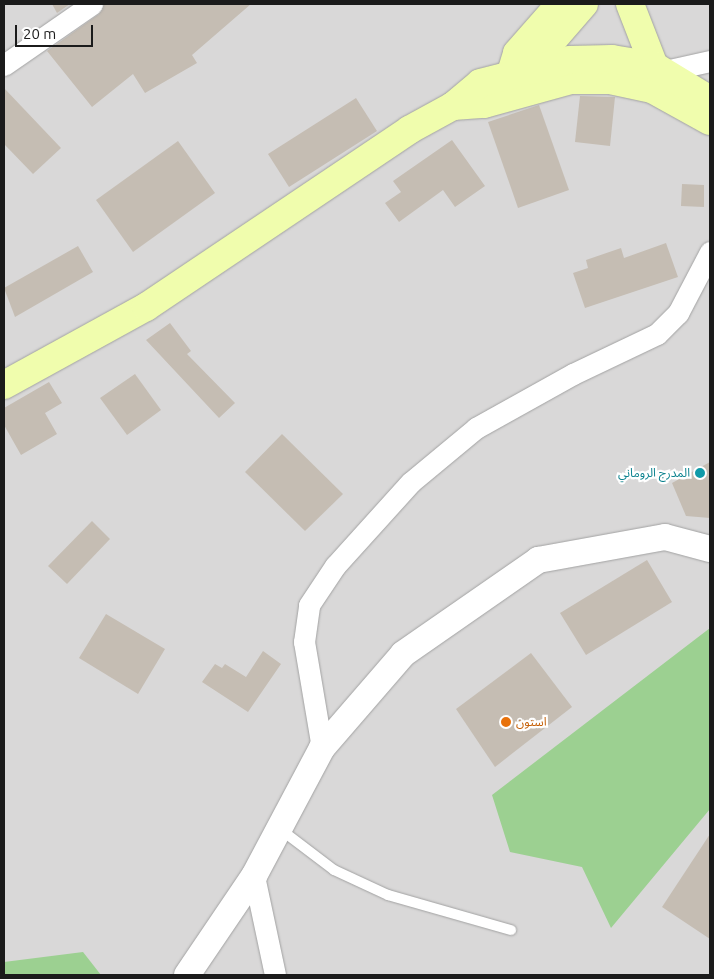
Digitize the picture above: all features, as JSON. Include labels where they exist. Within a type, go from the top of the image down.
[{"type":"main road","points":[[519,82],[517,53],[560,4]]},
{"type":"main road","points":[[519,82],[584,4]]},
{"type":"main road","points":[[630,4],[659,68],[709,113]]},
{"type":"main road","points":[[519,82],[570,60],[659,68]]},
{"type":"main road","points":[[4,385],[146,307],[402,135],[453,106],[480,83],[610,80],[652,89],[709,113]]},
{"type":"street","points":[[4,65],[92,4]]},
{"type":"street","points":[[659,68],[710,61]]},
{"type":"street","points":[[322,748],[304,642],[309,605],[335,566],[411,482],[476,428],[573,374],[657,334],[678,313],[710,252]]},
{"type":"street","points":[[187,975],[254,876],[322,748],[403,654],[538,560],[664,537],[710,548]]},
{"type":"street","points":[[254,876],[275,975]]},
{"type":"lane","points":[[279,828],[334,870],[388,895],[511,930]]},
{"type":"shaded area","points":[[4,4],[710,4],[710,975],[4,975]]},
{"type":"green space","points":[[710,628],[710,809],[611,928],[582,867],[510,852],[492,795]]},
{"type":"green space","points":[[83,952],[101,975],[4,975],[4,962]]},
{"type":"building","points":[[52,4],[70,4],[57,13]]},
{"type":"building","points":[[104,4],[251,4],[192,55],[197,63],[145,93],[133,74],[92,107],[47,51],[99,14]]},
{"type":"building","points":[[4,88],[61,148],[33,174],[4,144]]},
{"type":"building","points":[[580,96],[615,97],[610,146],[575,142]]},
{"type":"building","points":[[356,98],[377,131],[289,187],[268,154]]},
{"type":"building","points":[[539,105],[569,190],[518,208],[488,122]]},
{"type":"building","points":[[452,140],[485,186],[455,207],[443,190],[399,222],[385,203],[401,192],[393,181]]},
{"type":"building","points":[[178,141],[215,193],[133,252],[96,200]]},
{"type":"building","points":[[682,184],[704,185],[704,207],[681,206]]},
{"type":"building","points":[[666,243],[678,277],[585,308],[573,273],[588,268],[586,260],[621,248],[624,258]]},
{"type":"building","points":[[78,246],[93,272],[15,317],[4,288]]},
{"type":"building","points":[[170,323],[191,351],[187,354],[235,403],[219,418],[146,340]]},
{"type":"building","points":[[135,374],[161,410],[127,435],[100,398]]},
{"type":"building","points":[[49,382],[62,403],[45,413],[57,434],[21,455],[4,425],[4,408]]},
{"type":"building","points":[[282,434],[343,494],[305,531],[245,472]]},
{"type":"building","name":"المدرج الروماني","points":[[710,462],[710,518],[686,516],[672,483]]},
{"type":"building","points":[[92,521],[110,539],[67,584],[48,566]]},
{"type":"building","points":[[647,560],[672,602],[586,655],[560,613]]},
{"type":"building","points":[[106,614],[165,649],[138,694],[79,658]]},
{"type":"building","points":[[263,651],[281,664],[248,712],[202,682],[215,664],[222,668],[225,664],[246,677]]},
{"type":"building","points":[[531,653],[572,707],[495,767],[456,709]]},
{"type":"building","points":[[710,834],[710,939],[662,907]]},
{"type":"place","name":"المدرج الروماني","points":[[700,473]]},
{"type":"place","name":"استون","points":[[506,722]]}]
